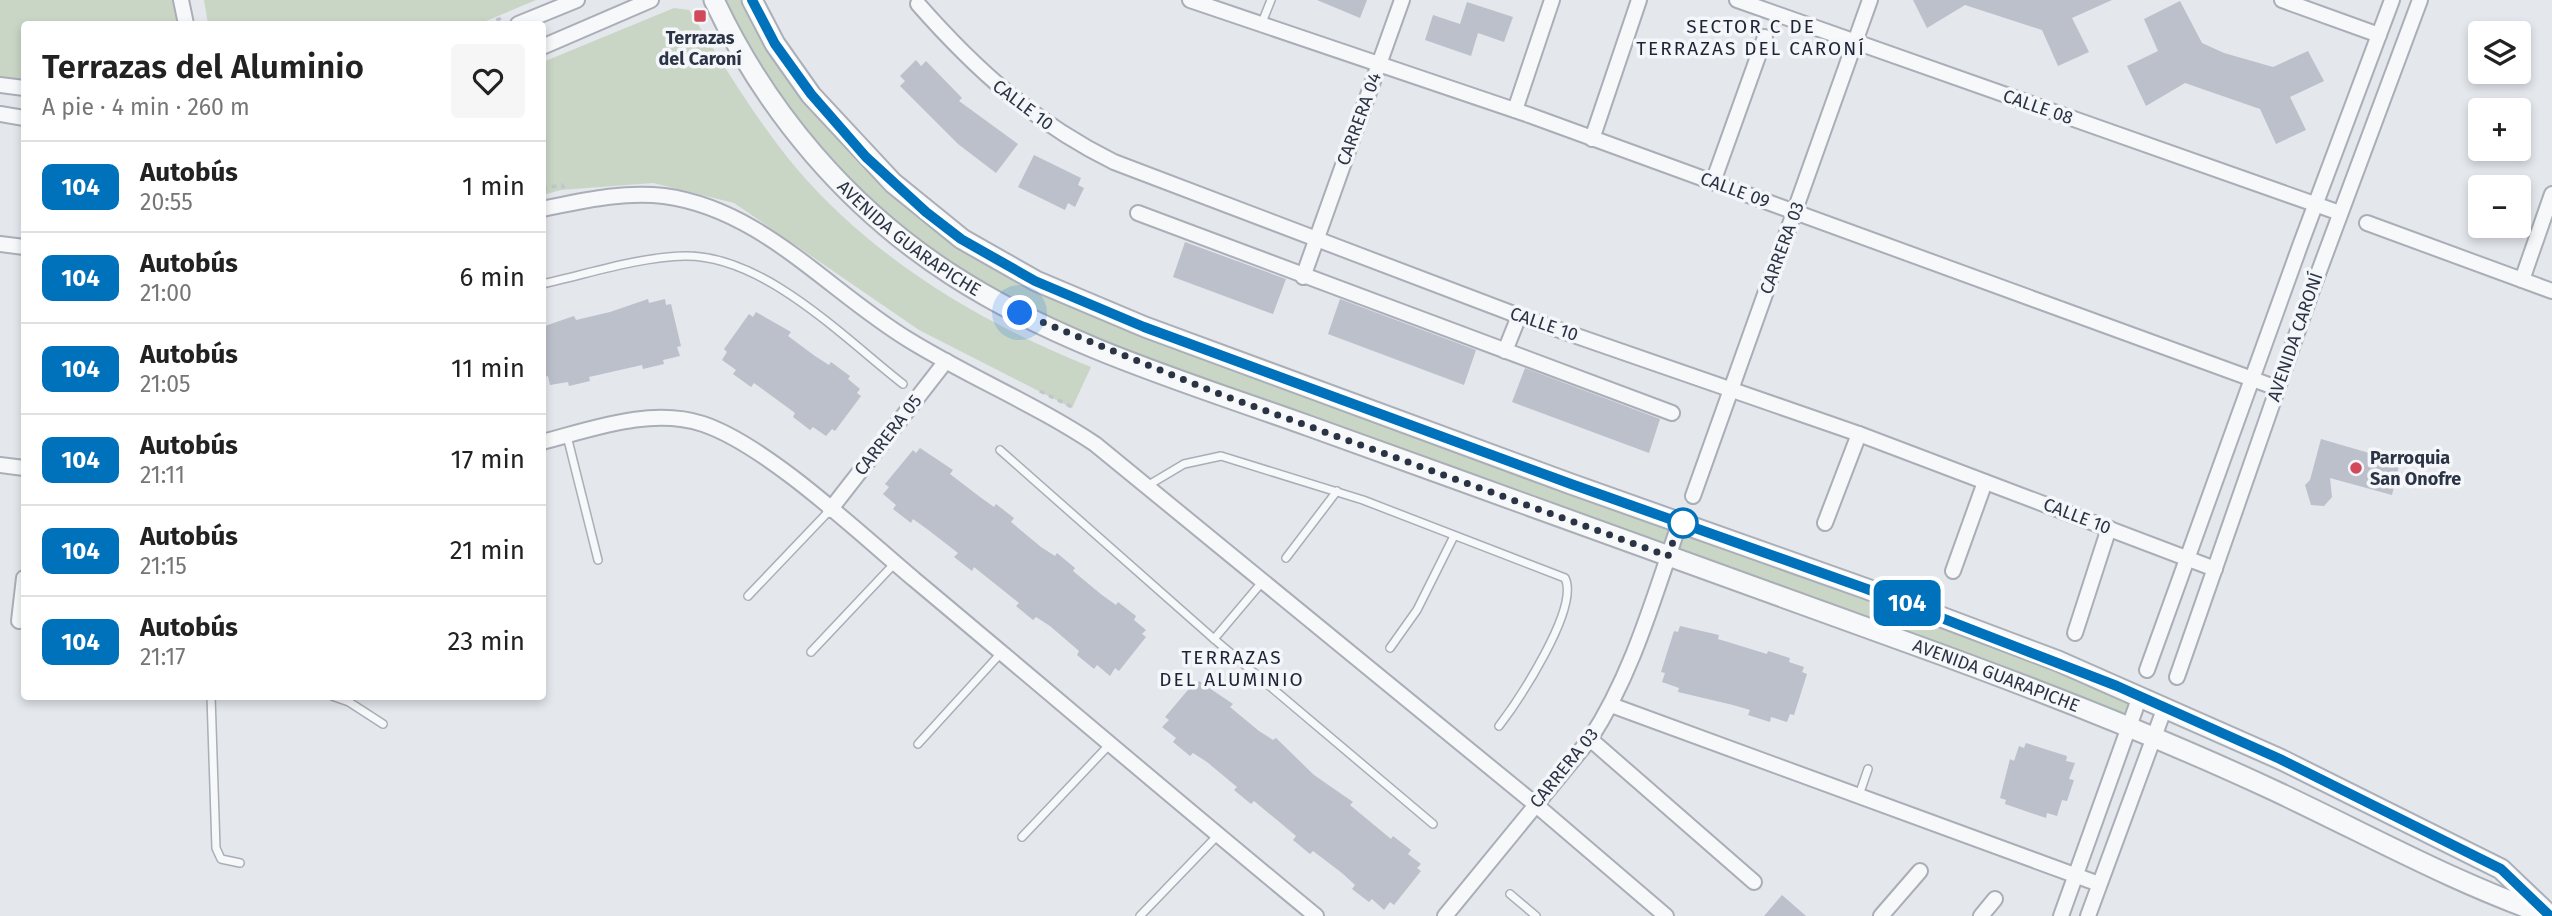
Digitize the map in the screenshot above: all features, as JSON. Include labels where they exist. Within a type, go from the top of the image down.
[{"type":"street","points":[[181,0],[185,21]]},
{"type":"street","points":[[525,21],[577,0]]},
{"type":"street","points":[[546,45],[651,0]]},
{"type":"street","name":"AVENIDA GUARAPICHE","points":[[714,0],[756,79],[839,183],[911,246],[985,296],[1058,331],[1167,374],[1914,644],[2127,726],[2272,790],[2490,895],[2550,916]]},
{"type":"street","name":"AVENIDA GUARAPICHE","points":[[752,0],[775,44],[839,128],[926,212],[991,256],[1083,303],[1962,624],[2140,696],[2280,759],[2501,869],[2550,916]]},
{"type":"street","name":"CALLE 09","points":[[1190,0],[1515,110],[2277,388]]},
{"type":"street","name":"CARRERA 04","points":[[1303,277],[1402,0]]},
{"type":"street","points":[[1515,110],[1552,0]]},
{"type":"street","points":[[1592,139],[1639,0]]},
{"type":"street","name":"CALLE 08","points":[[1737,0],[2340,213]]},
{"type":"street","name":"CARRERA 03","points":[[1693,496],[1870,0]]},
{"type":"street","points":[[2282,0],[2379,35]]},
{"type":"street","name":"AVENIDA CARONÍ","points":[[2147,670],[2251,378],[2392,0]]},
{"type":"street","name":"AVENIDA CARONÍ","points":[[2177,677],[2277,388],[2420,0]]},
{"type":"street","name":"CALLE 10","points":[[918,4],[961,52],[1004,93],[1076,143],[1114,162],[1519,316],[1859,434],[2215,569]]},
{"type":"street","points":[[1713,182],[1765,37]]},
{"type":"street","points":[[0,85],[21,88]]},
{"type":"street","points":[[0,114],[21,118]]},
{"type":"street","points":[[2522,280],[2552,194]]},
{"type":"street","points":[[546,208],[635,195],[675,198],[714,210],[781,245],[881,323],[1073,429],[1147,486],[1535,804],[1666,916]]},
{"type":"street","points":[[1138,213],[1672,413]]},
{"type":"street","points":[[2367,223],[2552,291]]},
{"type":"street","points":[[0,244],[21,247]]},
{"type":"street","points":[[1505,351],[1519,316]]},
{"type":"street","name":"CARRERA 05","points":[[830,510],[946,361]]},
{"type":"street","points":[[546,441],[639,420],[683,419],[729,435],[751,449],[895,563],[1316,916]]},
{"type":"street","points":[[1825,523],[1859,434]]},
{"type":"street","points":[[0,465],[21,468]]},
{"type":"street","points":[[1953,571],[1985,482]]},
{"type":"street","name":"CARRERA 03","points":[[1445,916],[1590,739],[1611,705],[1631,661],[1680,522]]},
{"type":"street","points":[[2075,633],[2109,528]]},
{"type":"street","points":[[19,621],[21,604]]},
{"type":"street","points":[[2061,916],[2140,696]]},
{"type":"street","points":[[1611,705],[2099,884]]},
{"type":"street","points":[[2088,916],[2165,707]]},
{"type":"street","points":[[1590,739],[1754,881]]},
{"type":"street","points":[[1881,916],[1920,871]]},
{"type":"street","points":[[1981,916],[1995,899]]},
{"type":"lane","points":[[1261,24],[1270,0]]},
{"type":"lane","points":[[546,283],[666,258],[699,257],[726,262],[769,279],[904,384]]},
{"type":"lane","points":[[567,436],[598,560]]},
{"type":"lane","points":[[1000,450],[1214,639],[1433,824]]},
{"type":"lane","points":[[1147,486],[1184,464],[1221,456],[1337,491],[1565,578],[1569,587],[1567,601],[1542,659],[1499,726]]},
{"type":"lane","points":[[1286,558],[1337,491]]},
{"type":"lane","points":[[748,596],[830,510]]},
{"type":"lane","points":[[1390,648],[1417,610],[1454,536]]},
{"type":"lane","points":[[811,652],[895,563]]},
{"type":"lane","points":[[1214,639],[1263,581]]},
{"type":"lane","points":[[918,744],[1002,653]]},
{"type":"lane","points":[[211,700],[216,848],[221,859],[240,863]]},
{"type":"lane","points":[[343,700],[383,724]]},
{"type":"lane","points":[[1022,837],[1110,744]]},
{"type":"lane","points":[[1859,795],[1868,769]]},
{"type":"lane","points":[[1140,916],[1218,835]]},
{"type":"lane","points":[[1510,894],[1536,916]]},
{"type":"path","points":[[546,188],[575,186]]},
{"type":"green space","points":[[0,0],[181,0],[185,21],[21,21],[21,88],[0,84]]},
{"type":"green space","points":[[204,0],[536,0],[486,21],[208,21]]},
{"type":"green space","points":[[714,0],[752,0],[761,18],[893,183],[1036,281],[2140,696],[2127,726],[1020,314],[840,183]]},
{"type":"green space","points":[[674,8],[689,10],[740,91],[782,150],[828,202],[860,232],[932,286],[970,309],[1050,350],[1091,367],[1072,408],[919,330],[734,203],[653,183],[561,190],[546,194],[546,61]]},
{"type":"building","points":[[1317,0],[1367,0],[1360,18]]},
{"type":"building","points":[[1913,0],[2112,0],[2072,18],[2089,52],[2058,66],[2042,30],[1965,5],[1927,28]]},
{"type":"building","points":[[2180,1],[2202,43],[2224,53],[2273,67],[2308,51],[2324,81],[2290,97],[2306,130],[2276,144],[2260,109],[2185,83],[2146,106],[2127,66],[2158,51],[2144,19]]},
{"type":"building","points":[[1467,2],[1513,17],[1504,42],[1478,33],[1471,56],[1425,40],[1433,15],[1460,24]]},
{"type":"building","points":[[916,60],[921,66],[926,61],[962,98],[959,101],[1018,144],[996,173],[958,144],[900,86],[905,81],[900,76]]},
{"type":"building","points":[[1034,155],[1081,178],[1078,185],[1084,188],[1075,207],[1068,203],[1065,210],[1018,187]]},
{"type":"building","points":[[1185,242],[1286,279],[1273,314],[1173,277]]},
{"type":"building","points":[[648,299],[649,303],[665,299],[666,305],[671,304],[681,346],[677,347],[680,356],[663,360],[664,364],[643,369],[642,365],[589,377],[590,381],[569,386],[568,382],[550,385],[546,377],[546,326],[574,316],[576,320]]},
{"type":"building","points":[[1340,299],[1476,350],[1464,385],[1328,334]]},
{"type":"building","points":[[756,312],[791,332],[788,336],[829,365],[831,362],[850,376],[848,379],[860,389],[857,393],[861,396],[835,431],[832,429],[826,436],[813,427],[810,430],[793,417],[795,413],[754,383],[751,387],[733,374],[736,370],[722,360],[727,352],[724,349],[749,314],[753,317]]},
{"type":"building","points":[[1525,368],[1660,419],[1649,453],[1512,402]]},
{"type":"building","name":"Parroquia San Onofre","points":[[2321,439],[2400,462],[2392,495],[2330,478],[2332,497],[2324,506],[2311,505],[2305,485],[2310,480]]},
{"type":"building","points":[[920,448],[953,470],[950,474],[980,497],[994,507],[996,504],[1014,518],[1011,522],[1041,547],[1055,556],[1057,553],[1075,568],[1073,571],[1102,595],[1116,605],[1118,602],[1136,616],[1134,620],[1146,630],[1142,634],[1146,637],[1119,671],[1115,668],[1110,676],[1097,665],[1094,669],[1077,655],[1079,651],[1050,626],[1036,617],[1033,620],[1016,606],[1019,603],[974,567],[972,571],[954,557],[958,553],[913,519],[911,523],[893,509],[896,505],[883,494],[889,487],[885,484],[913,450],[916,453]]},
{"type":"building","points":[[1680,626],[1719,635],[1718,639],[1767,654],[1768,651],[1790,658],[1789,662],[1804,667],[1802,672],[1807,674],[1794,715],[1790,714],[1787,722],[1771,717],[1770,722],[1748,715],[1750,710],[1678,692],[1679,688],[1662,682],[1665,673],[1661,672],[1674,631],[1678,632]]},
{"type":"building","points":[[1199,681],[1233,704],[1230,707],[1259,731],[1273,740],[1276,738],[1314,775],[1353,802],[1350,805],[1391,839],[1393,836],[1411,850],[1408,854],[1421,864],[1417,868],[1421,871],[1394,905],[1390,902],[1384,910],[1372,899],[1369,902],[1352,889],[1355,885],[1342,873],[1313,851],[1310,854],[1293,840],[1296,836],[1254,801],[1251,804],[1234,790],[1237,787],[1207,762],[1193,753],[1190,756],[1173,742],[1176,738],[1162,727],[1169,720],[1165,717],[1193,684],[1196,686]]},
{"type":"building","points":[[2026,743],[2067,756],[2066,761],[2075,763],[2069,779],[2074,780],[2067,801],[2062,800],[2057,816],[2047,813],[2046,818],[2005,804],[2006,800],[2000,798],[2010,759],[2014,761],[2019,746],[2024,748]]},
{"type":"building","points":[[1782,895],[1806,916],[1764,916]]},
{"type":"bus line","name":"104","points":[[752,0],[775,44],[811,94],[866,157],[926,212],[961,239],[1035,281],[1144,327],[1962,624],[2117,686],[2280,759],[2501,869],[2550,916]]},
{"type":"place","name":"Terrazas del Caroní","points":[[700,16]]},
{"type":"place","name":"Parroquia San Onofre","points":[[2356,468]]},
{"type":"district","name":"SECTOR C DE TERRAZAS DEL CARONÍ","points":[[1751,37]]},
{"type":"district","name":"TERRAZAS DEL ALUMINIO","points":[[1232,668]]},
{"type":"route","points":[[1020,313],[1107,351],[1214,392],[1668,556],[1680,522],[1683,523]]}]
